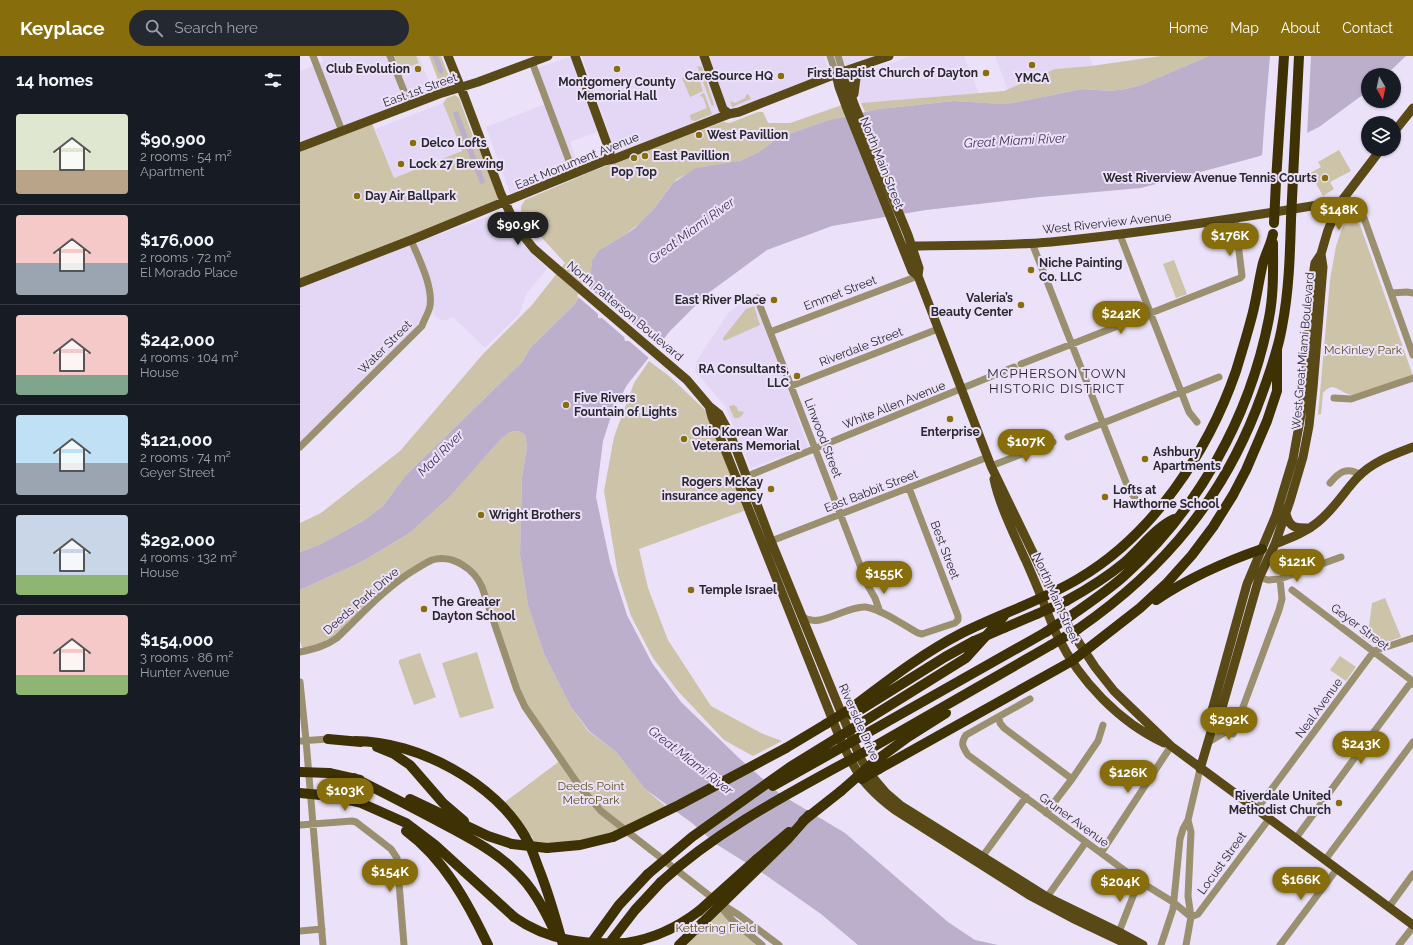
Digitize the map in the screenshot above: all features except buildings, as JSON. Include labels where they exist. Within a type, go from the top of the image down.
[{"type":"highway","points":[[728,812],[1046,632],[1072,615],[1122,578],[1157,543],[1179,516],[1208,476],[1229,438],[1256,371],[1269,318],[1271,303],[1280,98],[1284,56]]},
{"type":"highway","points":[[608,945],[635,910],[661,882],[690,857],[722,834],[1052,645],[1078,628],[1111,605],[1141,579],[1171,549],[1196,518],[1224,477],[1242,445],[1260,401],[1278,348],[1286,305],[1290,261],[1299,56]]},
{"type":"highway","points":[[851,712],[930,651],[962,633],[1042,598],[1078,579],[1120,550],[1139,531],[1176,487],[1206,440],[1235,372],[1253,311],[1264,260],[1273,234]]},
{"type":"highway","points":[[300,793],[331,796],[361,803],[394,817],[418,832],[514,917],[540,932],[566,941],[600,945],[626,943],[644,939],[677,926],[699,911],[809,815],[841,791],[877,766],[1072,661],[1140,608],[1166,584],[1192,555],[1213,527],[1238,485],[1267,421],[1277,390],[1278,348]]},
{"type":"highway","points":[[300,772],[330,773],[354,778],[398,793],[474,830],[497,840],[512,844],[547,848],[580,845],[613,837],[679,805],[827,726],[974,641],[1066,601],[1118,567],[1137,551],[1164,524],[1179,516]]},
{"type":"highway","points":[[1140,608],[1209,569],[1262,549]]},
{"type":"highway","points":[[590,945],[619,905],[648,874],[683,844],[790,767],[966,658],[1001,619],[1011,612]]},
{"type":"highway","points":[[877,766],[908,737],[953,709],[967,694]]},
{"type":"highway","points":[[328,739],[375,741],[430,758],[474,783],[501,805],[518,825],[527,839],[551,904],[562,945]]},
{"type":"highway","points":[[355,741],[379,748],[404,760],[415,770],[442,803],[474,830]]},
{"type":"highway","points":[[354,778],[475,841],[495,854],[514,870],[533,892],[562,945]]},
{"type":"highway","points":[[377,810],[415,838],[432,855],[449,877],[468,906],[488,945]]},
{"type":"highway","points":[[680,945],[787,840],[809,815]]},
{"type":"main road","name":"North Patterson Boulevard","points":[[448,56],[460,88],[466,98],[505,202],[523,236],[557,270],[679,374]]},
{"type":"main road","name":"East 1st Street","points":[[300,148],[548,56]]},
{"type":"main road","points":[[575,56],[610,152],[608,158],[604,161]]},
{"type":"main road","points":[[704,56],[723,109],[729,114]]},
{"type":"main road","name":"East Monument Avenue","points":[[300,283],[411,240],[604,161],[889,56]]},
{"type":"main road","points":[[851,104],[856,78],[865,65]]},
{"type":"main road","name":"North Main Street","points":[[840,73],[899,237],[908,248],[919,268],[918,276],[990,461],[1070,629],[1095,667],[1114,691],[1171,746],[1413,926]]},
{"type":"main road","name":"North Main Street","points":[[851,104],[908,234],[908,248]]},
{"type":"main road","points":[[1401,123],[1413,108]]},
{"type":"main road","points":[[1340,203],[1376,156]]},
{"type":"main road","name":"West Riverview Avenue","points":[[908,248],[1032,243],[1120,235],[1324,204],[1340,203]]},
{"type":"main road","name":"West Great Miami Boulevard","points":[[1200,768],[1214,722],[1211,714],[1255,576],[1262,549],[1282,497],[1296,446],[1304,391],[1315,263],[1321,254],[1328,230],[1340,203]]},
{"type":"main road","name":"West Great Miami Boulevard","points":[[1255,576],[1275,544],[1294,491],[1303,457],[1311,410],[1323,267],[1321,254]]},
{"type":"main road","name":"Riverside Drive","points":[[679,374],[690,383],[709,406],[719,414],[725,424],[742,478],[842,741],[854,767],[869,788],[895,810],[1024,892],[1076,920],[1129,945]]},
{"type":"main road","points":[[1275,544],[1298,535],[1310,528],[1331,510],[1360,475],[1371,466],[1413,447]]},
{"type":"main road","name":"North Main Street","points":[[990,461],[998,492],[1010,524],[1057,637],[1072,661],[1088,682],[1110,706],[1149,735],[1171,746]]},
{"type":"main road","points":[[1286,514],[1292,526],[1297,528],[1310,528]]},
{"type":"main road","name":"Riverside Drive","points":[[767,543],[803,617],[862,761],[869,773],[886,793],[900,805],[1047,897],[1143,945]]},
{"type":"street","points":[[313,56],[342,132]]},
{"type":"street","points":[[390,56],[410,106]]},
{"type":"street","name":"North Main Street","points":[[830,56],[840,73]]},
{"type":"street","name":"North Main Street","points":[[838,56],[840,73]]},
{"type":"street","points":[[532,62],[574,174]]},
{"type":"street","points":[[1340,203],[1354,207],[1364,218],[1413,355]]},
{"type":"street","points":[[1021,364],[1238,279],[1242,276],[1236,218]]},
{"type":"street","points":[[1120,235],[1189,412],[1197,422]]},
{"type":"street","name":"Water Street","points":[[300,447],[422,326],[430,306],[430,295],[428,283],[411,240]]},
{"type":"street","points":[[1032,243],[1129,490],[1135,498]]},
{"type":"street","name":"Emmet Street","points":[[770,332],[918,276]]},
{"type":"street","points":[[1391,293],[1413,293]]},
{"type":"street","name":"Linwood Street","points":[[756,298],[868,586],[875,598],[880,612]]},
{"type":"street","name":"Riverdale Street","points":[[791,386],[938,329]]},
{"type":"street","name":"White Allen Avenue","points":[[742,478],[1014,367]]},
{"type":"street","points":[[1068,437],[1220,377]]},
{"type":"street","points":[[1334,398],[1351,399],[1413,378]]},
{"type":"street","name":"East Babbit Street","points":[[767,543],[909,488],[1053,442]]},
{"type":"street","points":[[1330,483],[1339,474],[1348,470],[1360,475]]},
{"type":"street","name":"Best Street","points":[[880,612],[922,634],[955,623],[958,620],[958,616],[909,488]]},
{"type":"street","points":[[1262,549],[1275,544]]},
{"type":"street","points":[[1255,576],[1268,580],[1280,579],[1342,557]]},
{"type":"street","name":"Deeds Park Drive","points":[[300,652],[314,650],[331,642],[400,579],[426,563],[438,559],[457,562],[465,566],[474,574],[482,587],[517,690],[525,707],[588,797],[601,811],[618,825],[714,900]]},
{"type":"street","points":[[1234,734],[1279,610],[1282,598],[1280,579]]},
{"type":"street","name":"Linwood Street","points":[[865,607],[870,597],[868,586]]},
{"type":"street","name":"Geyer Street","points":[[1292,590],[1374,652],[1412,683]]},
{"type":"street","points":[[803,617],[807,620],[815,621],[851,609],[865,607],[880,612]]},
{"type":"street","points":[[1374,652],[1413,638]]},
{"type":"street","name":"Neal Avenue","points":[[1257,810],[1374,652]]},
{"type":"street","points":[[300,682],[303,741],[313,824],[323,945]]},
{"type":"street","points":[[1296,838],[1362,747],[1412,683]]},
{"type":"street","points":[[1030,699],[999,717],[1000,723],[1004,728],[1072,778]]},
{"type":"street","name":"Gruner Avenue","points":[[999,717],[966,735],[963,740],[963,746],[966,752],[1139,881],[1174,902],[1191,918]]},
{"type":"street","points":[[1208,743],[1229,730],[1238,722]]},
{"type":"street","points":[[1046,813],[1098,741],[1102,725]]},
{"type":"street","points":[[303,741],[328,739]]},
{"type":"street","points":[[1325,860],[1413,742]]},
{"type":"street","points":[[1101,853],[1171,746]]},
{"type":"street","points":[[1161,945],[1173,909],[1178,848],[1183,829],[1188,820],[1200,768]]},
{"type":"street","points":[[982,857],[1026,797]]},
{"type":"street","name":"Locust Street","points":[[1191,918],[1198,914],[1269,819]]},
{"type":"street","points":[[1186,945],[1191,918],[1188,896],[1191,832],[1188,820]]},
{"type":"street","points":[[300,824],[356,822],[393,850],[397,858],[404,945]]},
{"type":"street","points":[[1047,897],[1086,842]]},
{"type":"street","points":[[1280,945],[1337,869]]},
{"type":"street","points":[[1389,907],[1413,874]]},
{"type":"street","points":[[1119,932],[1139,881]]},
{"type":"street","points":[[714,900],[733,921],[762,945]]},
{"type":"street","points":[[714,900],[739,915],[779,945]]},
{"type":"street","points":[[1400,945],[1413,926]]},
{"type":"street","points":[[300,931],[322,929]]},
{"type":"shaded area","points":[[321,56],[388,56],[405,103],[300,144],[300,71],[323,62]]},
{"type":"shaded area","points":[[392,56],[419,56],[433,93],[410,101]]},
{"type":"shaded area","points":[[582,56],[824,56],[829,71],[826,74],[616,153]]},
{"type":"shaded area","points":[[841,56],[878,56],[848,65],[845,64]]},
{"type":"shaded area","points":[[910,56],[964,56],[979,93],[861,103],[856,84],[863,74]]},
{"type":"shaded area","points":[[995,56],[1089,56],[1093,66],[1055,69],[1008,90]]},
{"type":"shaded area","points":[[566,58],[570,58],[572,61],[599,131],[570,142],[579,167],[512,194],[510,193],[486,127],[545,104],[532,70]]},
{"type":"shaded area","name":"Delco Lofts","points":[[443,103],[461,152],[394,178],[375,129]]},
{"type":"shaded area","points":[[498,213],[506,218],[524,245],[547,269],[527,293],[519,315],[485,348],[453,317],[447,320],[442,320],[434,315],[417,244],[418,242]]},
{"type":"shaded area","points":[[411,245],[425,282],[427,295],[427,306],[420,325],[300,443],[300,288]]},
{"type":"shaded area","points":[[754,294],[808,447],[751,468],[725,406],[695,371],[697,360],[729,312]]},
{"type":"green space","points":[[394,56],[416,56],[419,63],[400,70]]},
{"type":"green space","points":[[429,56],[441,56],[451,82],[449,86],[439,89],[438,80]]},
{"type":"green space","points":[[1161,56],[1209,56],[1141,85],[1126,89],[1111,91],[1082,89],[1004,104],[954,101],[879,109],[865,112],[861,103],[1004,91],[1055,69],[1091,66]]},
{"type":"green space","points":[[697,66],[702,67],[714,105],[712,106]]},
{"type":"green space","points":[[697,72],[703,91],[690,97],[682,78]]},
{"type":"green space","points":[[704,93],[712,114],[695,121],[691,120],[690,115],[707,108],[703,97],[700,96]]},
{"type":"green space","points":[[748,94],[751,99],[732,107],[730,101],[735,103],[745,98]]},
{"type":"green space","points":[[455,95],[459,98],[476,145],[482,143],[505,202],[300,283],[300,147],[371,121],[394,178],[462,151],[443,103],[447,98]]},
{"type":"green space","points":[[842,105],[847,116],[829,120],[786,135],[775,140],[759,152],[740,161],[730,164],[701,167],[677,179],[643,221],[623,236],[599,250],[592,260],[590,279],[575,304],[530,348],[523,361],[406,475],[383,506],[363,521],[319,545],[300,552],[300,523],[321,513],[400,451],[483,354],[532,305],[565,263],[521,215],[521,206],[525,200],[595,170],[723,122],[730,123],[758,112],[763,112],[768,123],[790,123]]},
{"type":"green space","name":"West Riverview Avenue Tennis Courts","points":[[1339,150],[1351,171],[1330,182],[1334,189],[1323,196],[1310,173],[1321,167],[1318,162]]},
{"type":"green space","name":"McKinley Park","points":[[1354,220],[1360,225],[1412,375],[1353,395],[1331,387],[1323,393],[1321,414],[1318,415],[1330,280],[1336,246],[1344,223]]},
{"type":"green space","points":[[1174,260],[1187,294],[1176,298],[1163,264]]},
{"type":"green space","points":[[754,306],[760,325],[724,341],[723,338],[746,309]]},
{"type":"green space","points":[[649,361],[669,376],[704,409],[712,424],[744,511],[639,549],[648,588],[668,640],[711,706],[761,733],[782,741],[753,756],[724,740],[677,690],[653,658],[631,616],[618,575],[604,491],[614,437],[634,383]]},
{"type":"green space","points":[[734,405],[737,407],[738,411],[744,412],[739,418],[734,418],[729,406]]},
{"type":"green space","name":"Deeds Point MetroPark","points":[[519,431],[525,435],[527,446],[522,477],[520,554],[528,605],[544,654],[571,707],[588,731],[616,752],[645,789],[670,810],[588,844],[529,847],[533,838],[501,805],[561,760],[525,707],[474,574],[442,559],[418,567],[337,638],[303,652],[300,640],[300,590],[363,561],[408,534],[500,440],[510,432]]},
{"type":"green space","points":[[1385,598],[1401,637],[1377,646],[1362,637],[1369,626],[1372,603]]},
{"type":"green space","points":[[477,652],[494,708],[460,718],[442,663]]},
{"type":"green space","points":[[420,653],[436,697],[414,705],[399,660]]},
{"type":"green space","points":[[1340,656],[1356,667],[1346,681],[1330,670]]},
{"type":"green space","name":"Kettering Field","points":[[715,900],[762,945],[680,945]]},
{"type":"water","points":[[1209,56],[1406,56],[1393,68],[1361,68],[1361,96],[1319,127],[1260,156],[1141,188],[1040,197],[926,210],[832,226],[767,250],[707,294],[670,331],[627,385],[612,413],[603,441],[596,497],[610,562],[627,615],[652,663],[681,702],[740,759],[780,794],[845,833],[948,922],[975,940],[998,945],[858,945],[821,914],[767,876],[716,844],[692,823],[645,789],[616,752],[589,731],[571,707],[544,654],[528,605],[520,554],[522,477],[527,446],[525,435],[519,431],[510,432],[500,440],[449,497],[408,534],[363,561],[300,590],[300,552],[319,545],[363,521],[383,506],[406,475],[523,361],[530,348],[575,304],[590,279],[592,260],[599,250],[635,228],[653,210],[673,183],[696,168],[740,161],[759,152],[775,140],[786,135],[829,120],[879,109],[954,101],[1004,104],[1082,89],[1111,91],[1141,85]]},
{"type":"pier","points":[[1270,56],[1311,56],[1307,136],[1262,157],[1265,114]]},
{"type":"pier","points":[[584,283],[607,303],[611,303],[612,307],[634,325],[638,325],[639,329],[660,347],[650,359],[629,341],[625,341],[624,337],[602,318],[598,318],[598,314],[577,296]]},
{"type":"waterway","points":[[435,56],[441,71]]},
{"type":"waterway","points":[[456,114],[482,181]]},
{"type":"place","name":"YMCA","points":[[1032,65]]},
{"type":"place","name":"Club Evolution","points":[[418,69]]},
{"type":"place","name":"Montgomery County Memorial Hall","points":[[617,69]]},
{"type":"place","name":"First Baptist Church of Dayton","points":[[986,73]]},
{"type":"place","name":"CareSource HQ","points":[[781,76]]},
{"type":"place","name":"West Pavillion","points":[[699,135]]},
{"type":"place","name":"Delco Lofts","points":[[413,143]]},
{"type":"place","name":"East Pavillion","points":[[645,156]]},
{"type":"place","name":"Pop Top","points":[[634,158]]},
{"type":"place","name":"Lock 27 Brewing","points":[[401,164]]},
{"type":"place","name":"West Riverview Avenue Tennis Courts","points":[[1325,178]]},
{"type":"place","name":"Day Air Ballpark","points":[[357,196]]},
{"type":"place","name":"Niche Painting Co. LLC","points":[[1031,270]]},
{"type":"place","name":"East River Place","points":[[774,300]]},
{"type":"place","name":"Valeria’s Beauty Center","points":[[1021,305]]},
{"type":"place","name":"RA Consultants, LLC","points":[[797,376]]},
{"type":"place","name":"Five Rivers Fountain of Lights","points":[[566,405]]},
{"type":"place","name":"Enterprise","points":[[950,419]]},
{"type":"place","name":"Ohio Korean War Veterans Memorial","points":[[684,439]]},
{"type":"place","name":"Ashbury Apartments","points":[[1145,459]]},
{"type":"place","name":"Rogers McKay insurance agency","points":[[771,489]]},
{"type":"place","name":"Lofts at Hawthorne School","points":[[1105,497]]},
{"type":"place","name":"Wright Brothers","points":[[481,515]]},
{"type":"place","name":"Temple Israel","points":[[691,590]]},
{"type":"place","name":"The Greater Dayton School","points":[[424,609]]},
{"type":"place","name":"Riverdale United Methodist Church","points":[[1339,803]]},
{"type":"district","name":"MCPHERSON TOWN HISTORIC DISTRICT","points":[[1057,380]]},
{"type":"water label","name":"Great Miami River","points":[[1015,140]]},
{"type":"water label","name":"Great Miami River","points":[[691,230]]},
{"type":"water label","name":"Mad River","points":[[440,453]]},
{"type":"water label","name":"Great Miami River","points":[[691,760]]}]
